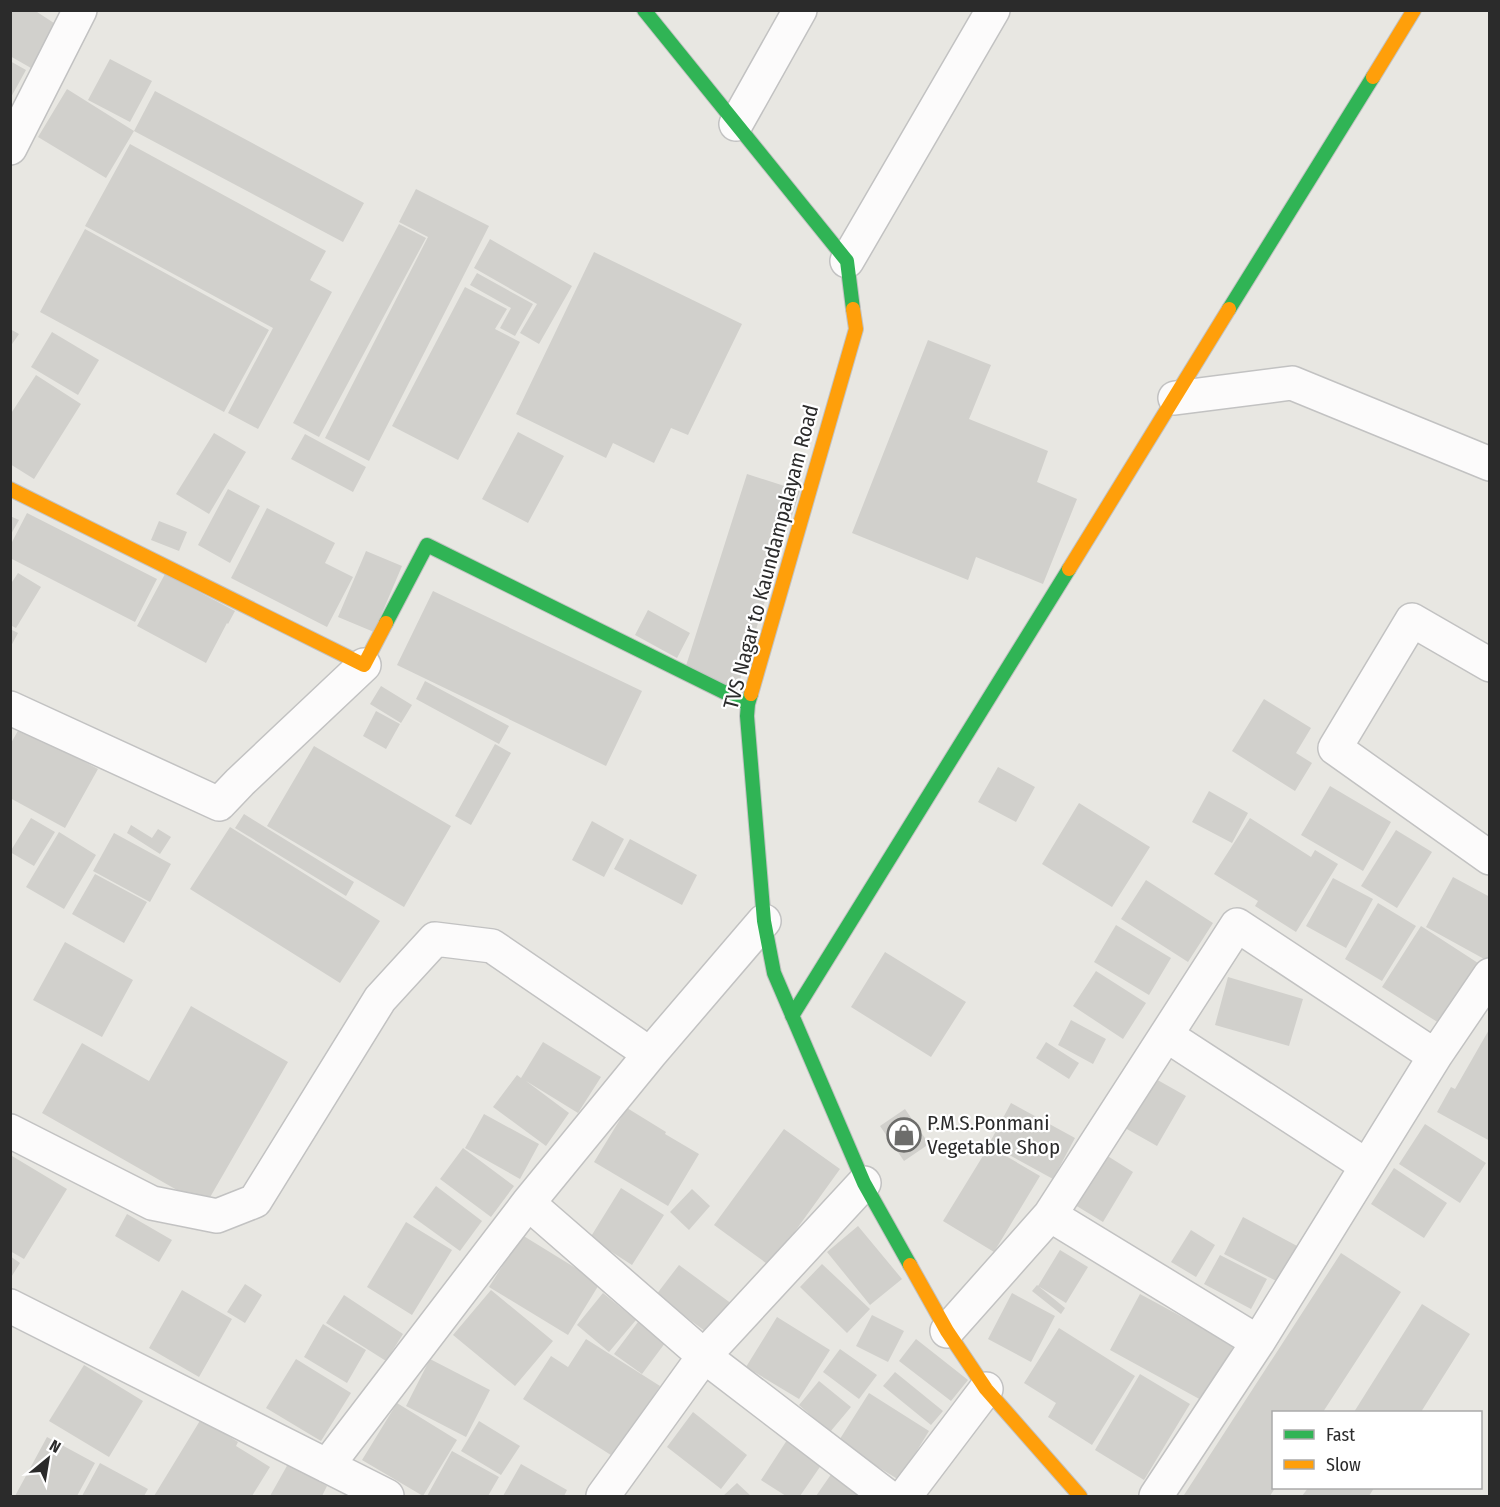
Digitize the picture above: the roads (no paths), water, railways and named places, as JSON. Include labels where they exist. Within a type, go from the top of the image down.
[{"type":"street","points":[[10,148],[80,10]]},
{"type":"street","points":[[644,10],[847,261],[993,10]]},
{"type":"street","points":[[736,124],[800,10]]},
{"type":"street","points":[[792,1016],[1414,10]]},
{"type":"street","name":"TVS Nagar to Kaundampalayam Road","points":[[847,261],[856,329],[748,704],[747,716],[764,921],[774,973],[864,1183],[947,1331],[986,1389],[1080,1497]]},
{"type":"street","points":[[1175,398],[1292,383],[1490,464]]},
{"type":"street","points":[[10,489],[364,665]]},
{"type":"street","points":[[10,708],[219,804],[364,665],[427,545],[748,704]]},
{"type":"street","points":[[1490,665],[1412,620],[1335,748],[1490,858]]},
{"type":"street","points":[[327,1466],[528,1203],[650,1054],[764,921]]},
{"type":"street","points":[[947,1331],[1050,1215],[1237,926],[1435,1056]]},
{"type":"street","points":[[10,1131],[152,1203],[218,1216],[255,1201],[380,999],[435,939],[492,946],[650,1054]]},
{"type":"street","points":[[1155,1497],[1258,1342],[1435,1056],[1490,975]]},
{"type":"street","points":[[1166,1035],[1367,1166]]},
{"type":"street","points":[[603,1497],[704,1356],[864,1183]]},
{"type":"street","points":[[528,1203],[704,1356],[886,1497]]},
{"type":"street","points":[[1050,1215],[1258,1342]]},
{"type":"street","points":[[10,1306],[387,1497]]},
{"type":"street","points":[[905,1497],[986,1389]]},
{"type":"place","name":"P.M.S.Ponmani Vegetable Shop","points":[[904,1135]]}]
